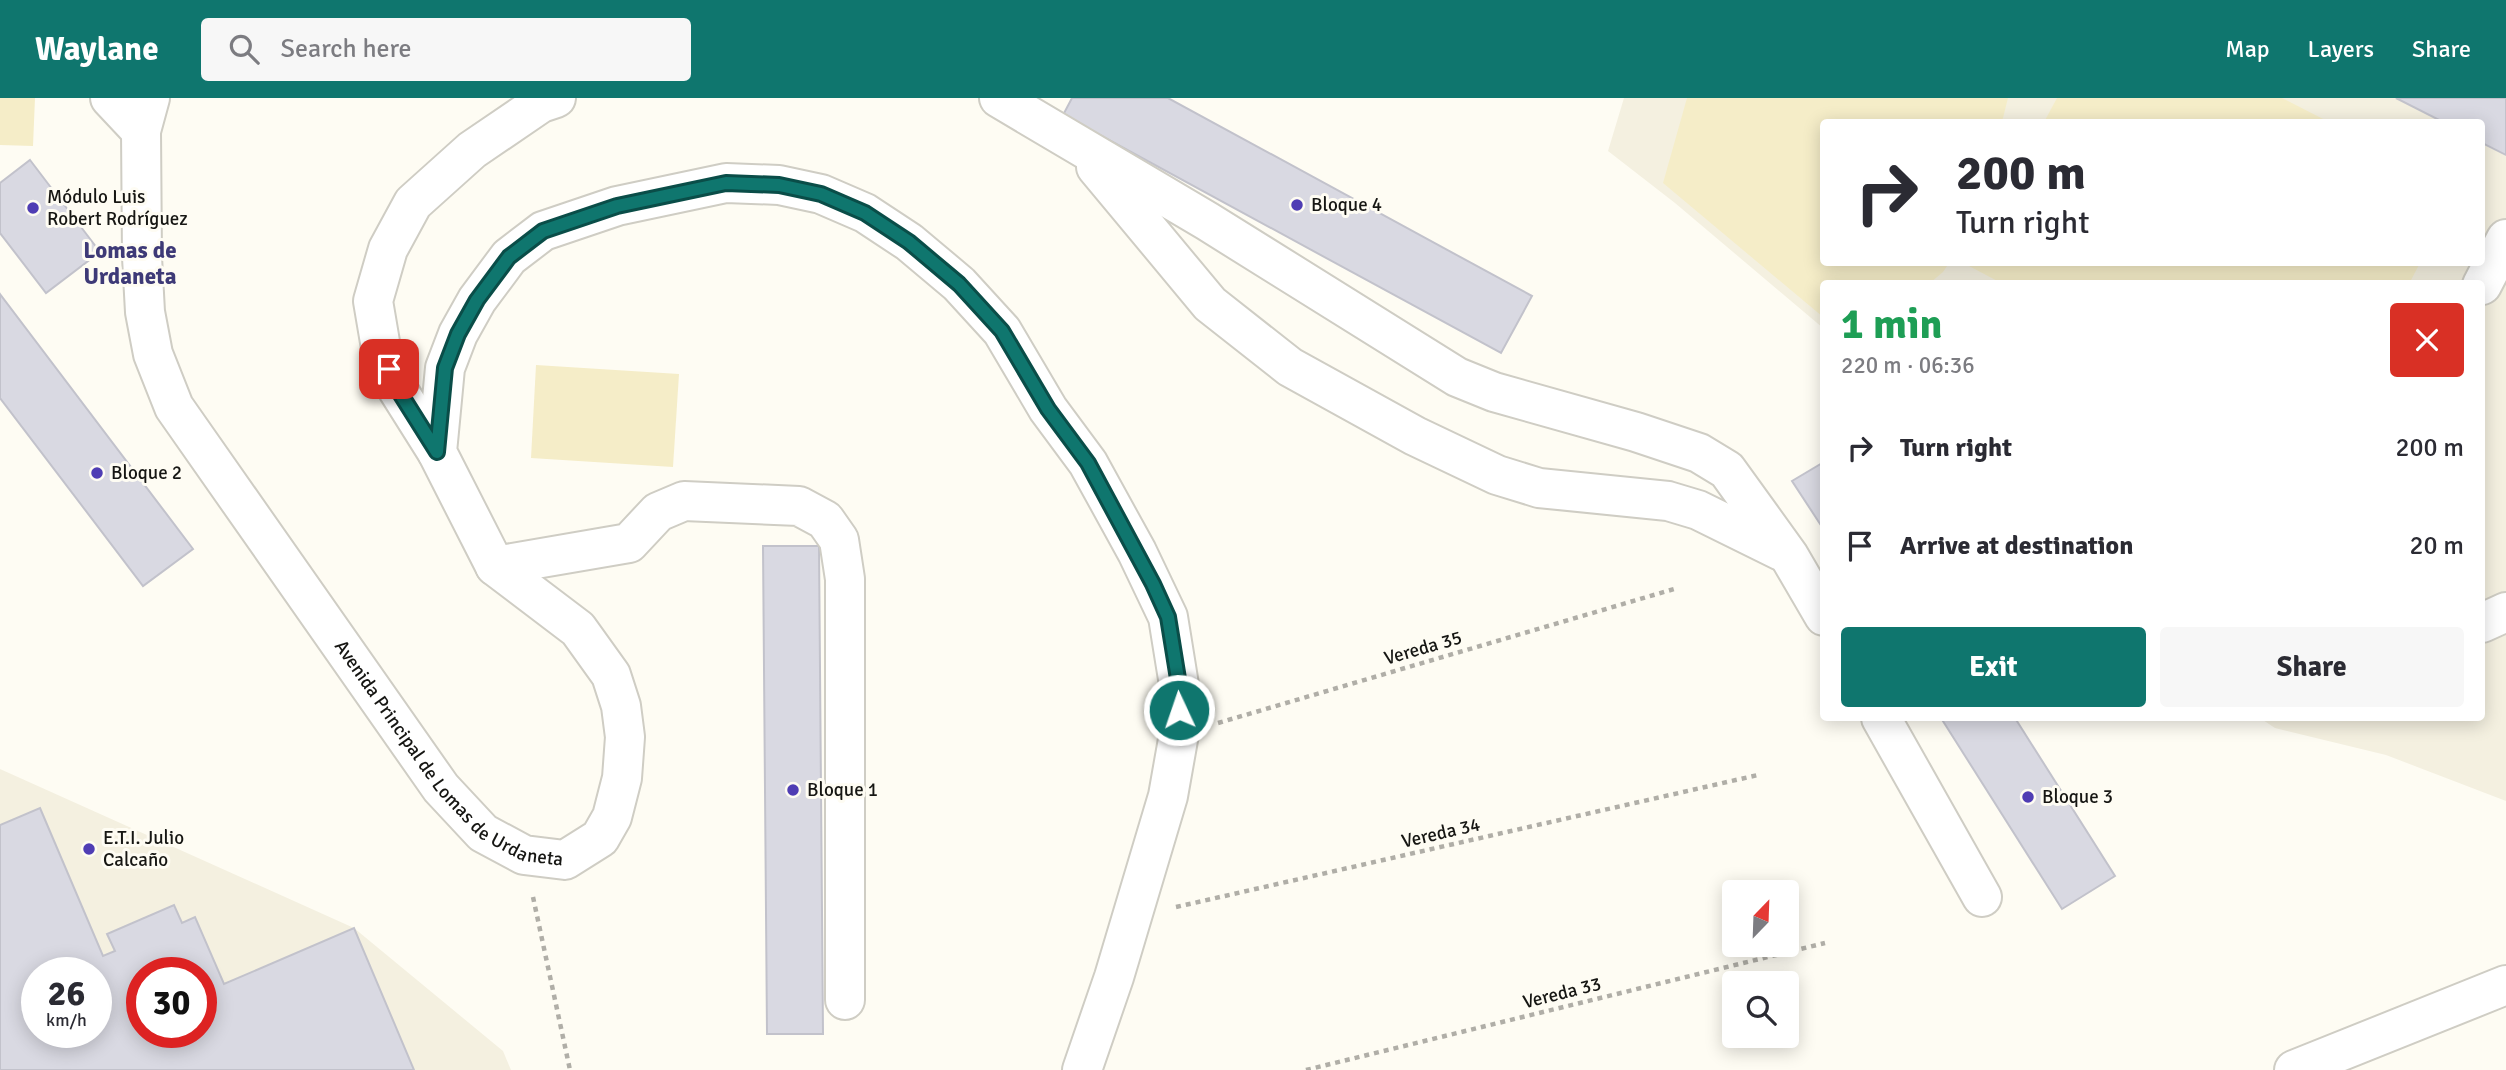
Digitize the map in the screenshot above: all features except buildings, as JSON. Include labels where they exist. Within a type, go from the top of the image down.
[{"type":"street","points":[[110,98],[146,114]]},
{"type":"street","name":"Avenida Principal de Lomas de Urdaneta","points":[[146,114],[142,257],[145,312],[153,354],[174,407],[441,788],[482,833],[524,855],[565,860],[600,838],[612,817],[622,778],[625,737],[621,706],[611,675],[578,629],[495,566],[437,452],[398,390],[381,348],[373,301],[388,249],[413,203],[472,150],[541,103],[556,98]]},
{"type":"street","points":[[999,98],[1457,377],[1494,392],[1636,432],[1699,453],[1727,470],[1789,555],[1820,609]]},
{"type":"street","points":[[1077,145],[1210,304],[1290,367],[1415,436],[1497,475],[1539,488],[1668,501],[1698,510],[1789,555]]},
{"type":"street","points":[[437,452],[445,368],[458,334],[477,300],[509,257],[543,231],[617,206],[726,183],[779,185],[821,194],[865,213],[909,242],[959,284],[1002,331],[1048,409],[1088,463],[1137,552],[1168,617],[1179,685],[1180,734],[1168,796],[1114,977],[1082,1070]]},
{"type":"street","points":[[2485,280],[2506,239]]},
{"type":"street","points":[[495,566],[629,543],[658,512],[684,501],[799,506],[825,520],[839,540],[845,579],[845,1000]]},
{"type":"street","points":[[2485,622],[2506,612]]},
{"type":"street","points":[[1883,721],[1982,897]]},
{"type":"street","points":[[2294,1070],[2506,985]]},
{"type":"path","name":"Vereda 35","points":[[1180,734],[1674,589]]},
{"type":"path","name":"Vereda 34","points":[[1130,917],[1758,775]]},
{"type":"path","points":[[524,855],[570,1070]]},
{"type":"path","name":"Vereda 33","points":[[1306,1070],[1825,943]]},
{"type":"shaded area","points":[[0,98],[35,98],[33,146],[0,145]]},
{"type":"shaded area","points":[[1624,98],[2506,98],[2506,801],[2386,755],[2275,728],[2264,721],[2485,721],[2485,280],[1820,280],[1820,325],[1675,203],[1608,151]]},
{"type":"shaded area","points":[[1687,98],[2008,98],[2003,119],[1820,119],[1820,266],[1947,266],[1934,280],[1820,280],[1820,314],[1663,183]]},
{"type":"shaded area","points":[[2057,98],[2282,98],[2323,119],[2046,119]]},
{"type":"shaded area","points":[[1969,266],[2418,266],[2411,280],[1995,280]]},
{"type":"shaded area","points":[[536,365],[679,374],[673,467],[531,458]]},
{"type":"shaded area","name":"E.T.I. Julio Calcaño","points":[[0,769],[354,928],[503,1051],[511,1070],[0,1070]]},
{"type":"place","name":"Bloque 4","points":[[1297,205]]},
{"type":"place","name":"Módulo Luis Robert Rodríguez","points":[[33,208]]},
{"type":"place","name":"Bloque 2","points":[[97,473]]},
{"type":"place","name":"Bloque 1","points":[[793,790]]},
{"type":"place","name":"Bloque 3","points":[[2028,797]]},
{"type":"place","name":"E.T.I. Julio Calcaño","points":[[89,849]]},
{"type":"district","name":"Lomas de Urdaneta","points":[[130,263]]},
{"type":"route","points":[[389,369],[398,390],[437,452],[445,368],[458,334],[477,300],[509,257],[543,231],[617,206],[726,183],[779,185],[821,194],[865,213],[909,242],[959,284],[1002,331],[1048,409],[1088,463],[1153,584],[1168,617],[1179,685],[1179,710]]}]
